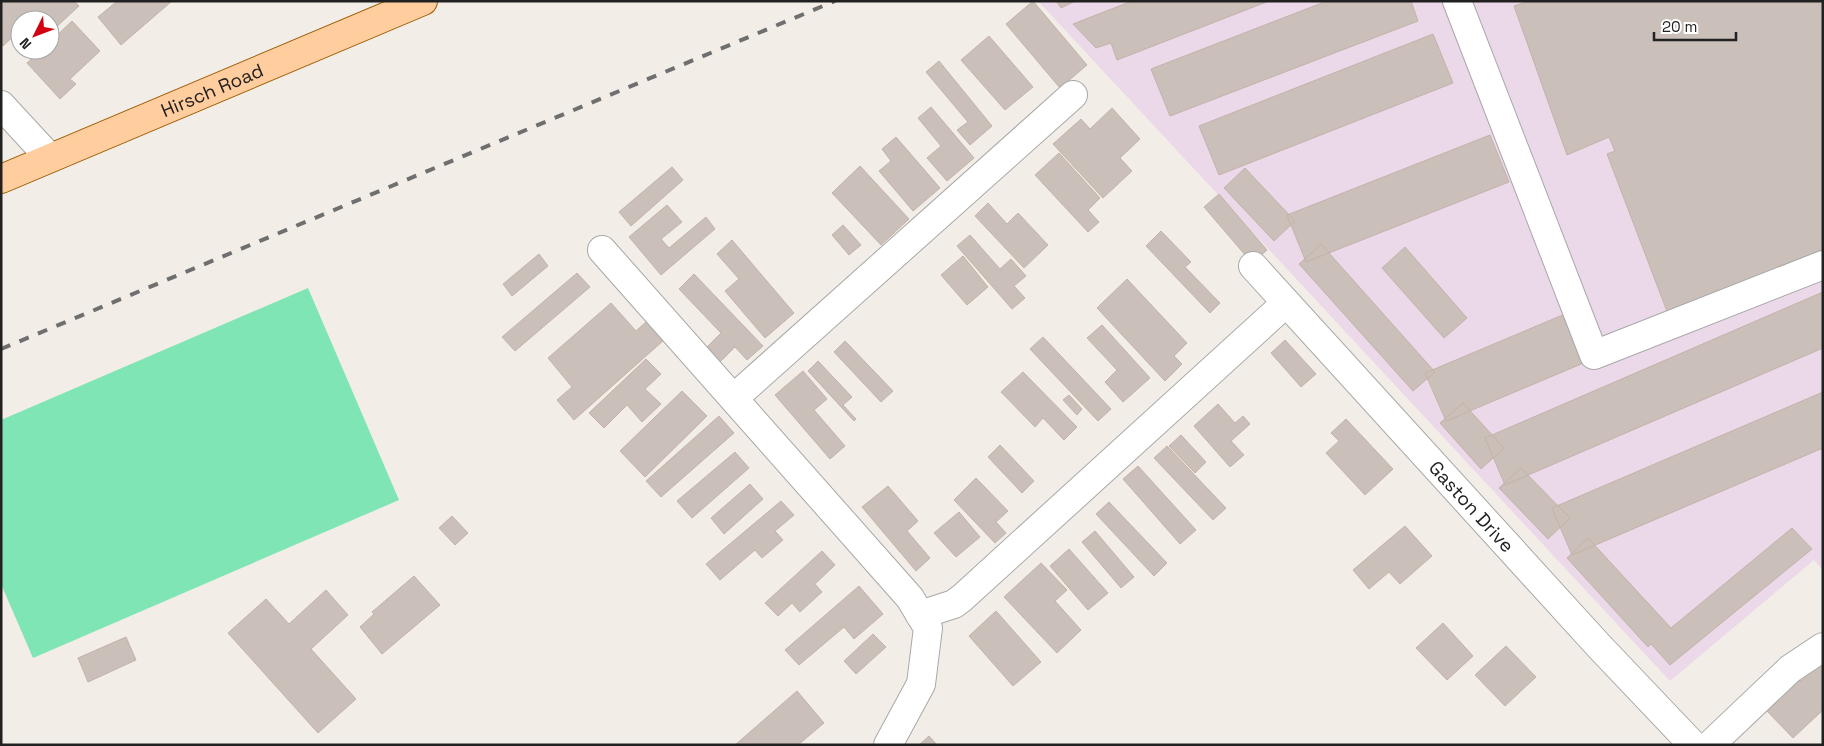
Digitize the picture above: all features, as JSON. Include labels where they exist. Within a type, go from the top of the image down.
[{"type":"main road","name":"Hirsch Road","points":[[1,179],[423,1]]},
{"type":"street","points":[[1457,1],[1594,355],[1823,265]]},
{"type":"street","points":[[734,398],[1073,95]]},
{"type":"street","points":[[1,105],[50,158]]},
{"type":"street","points":[[602,250],[910,598],[928,628],[921,684],[888,745]]},
{"type":"street","name":"Gaston Drive","points":[[1252,266],[1598,645],[1691,743]]},
{"type":"street","points":[[920,615],[954,604],[962,598],[1286,302]]},
{"type":"street","points":[[1691,743],[1790,669],[1823,647]]},
{"type":"shaded area","points":[[1038,1],[1823,1],[1823,570],[1814,560],[1670,681]]},
{"type":"green space","points":[[308,288],[399,500],[33,658],[1,584],[1,420]]},
{"type":"building","points":[[1,1],[74,1],[79,6],[60,24],[60,10],[10,10],[10,39],[3,46],[1,43]]},
{"type":"building","points":[[115,1],[172,1],[121,45],[98,17]]},
{"type":"building","points":[[1033,1],[1087,65],[1060,88],[1006,24]]},
{"type":"building","points":[[1056,1],[1075,1],[1061,8]]},
{"type":"building","points":[[1132,1],[1269,1],[1117,60],[1111,43],[1096,48],[1073,24]]},
{"type":"building","points":[[1327,1],[1411,1],[1418,21],[1170,116],[1151,69]]},
{"type":"building","points":[[1528,1],[1823,1],[1823,258],[1668,314],[1607,154],[1615,151],[1609,137],[1567,155],[1514,6]]},
{"type":"building","points":[[72,21],[100,51],[70,79],[76,84],[60,99],[27,63],[30,60],[60,60],[60,32]]},
{"type":"building","points":[[1433,34],[1453,83],[1219,175],[1199,126]]},
{"type":"building","points":[[989,36],[1033,87],[1005,110],[961,60]]},
{"type":"building","points":[[939,61],[992,126],[970,145],[957,130],[968,122],[926,72]]},
{"type":"building","points":[[931,107],[974,158],[947,181],[927,158],[941,146],[918,118]]},
{"type":"building","points":[[1112,108],[1140,139],[1120,158],[1132,171],[1103,198],[1053,144],[1081,119],[1090,129]]},
{"type":"building","points":[[1490,135],[1509,182],[1306,262],[1287,215]]},
{"type":"building","points":[[896,137],[940,188],[913,211],[879,171],[891,161],[882,149]]},
{"type":"building","points":[[1059,153],[1100,198],[1088,210],[1099,222],[1088,232],[1035,175]]},
{"type":"building","points":[[860,166],[909,219],[881,245],[832,193]]},
{"type":"building","points":[[672,167],[683,180],[631,226],[619,212]]},
{"type":"building","points":[[1245,168],[1295,221],[1274,241],[1224,188]]},
{"type":"building","points":[[1219,194],[1267,250],[1252,263],[1204,207]]},
{"type":"building","points":[[988,203],[1007,224],[1018,213],[1048,245],[1024,268],[975,216]]},
{"type":"building","points":[[667,205],[682,222],[661,239],[669,248],[706,217],[715,229],[661,275],[629,237]]},
{"type":"building","points":[[843,225],[861,245],[849,255],[832,235]]},
{"type":"building","points":[[1161,231],[1191,262],[1185,267],[1220,303],[1210,313],[1146,246]]},
{"type":"building","points":[[970,235],[1000,269],[1011,259],[1026,276],[1014,286],[1025,298],[1012,309],[957,246]]},
{"type":"building","points":[[732,240],[794,313],[765,338],[725,291],[739,279],[717,254]]},
{"type":"building","points":[[1321,244],[1435,372],[1413,391],[1299,264]]},
{"type":"building","points":[[1405,247],[1467,318],[1444,338],[1382,268]]},
{"type":"building","points":[[539,254],[548,266],[512,296],[503,284]]},
{"type":"building","points":[[963,256],[988,287],[967,305],[941,275]]},
{"type":"building","points":[[577,273],[590,287],[515,351],[502,337]]},
{"type":"building","points":[[694,274],[763,346],[747,360],[735,347],[719,363],[705,349],[721,333],[679,289]]},
{"type":"building","points":[[1127,279],[1187,343],[1174,356],[1182,364],[1165,381],[1097,308]]},
{"type":"building","points":[[1823,292],[1823,348],[1505,485],[1485,438]]},
{"type":"building","points":[[611,303],[636,331],[647,321],[664,340],[574,420],[557,400],[572,387],[548,358]]},
{"type":"building","points":[[1565,314],[1586,362],[1446,421],[1425,373]]},
{"type":"building","points":[[1102,325],[1150,378],[1123,402],[1105,382],[1117,370],[1087,338]]},
{"type":"building","points":[[1043,337],[1111,409],[1098,421],[1030,349]]},
{"type":"building","points":[[1285,340],[1316,374],[1301,387],[1271,353]]},
{"type":"building","points":[[845,341],[893,391],[881,402],[834,352]]},
{"type":"building","points":[[646,359],[661,374],[645,389],[661,404],[642,422],[627,405],[604,428],[589,413]]},
{"type":"building","points":[[818,361],[852,397],[843,405],[856,419],[854,421],[808,371]]},
{"type":"building","points":[[803,371],[827,399],[814,410],[845,446],[830,459],[775,395]]},
{"type":"building","points":[[1023,372],[1077,427],[1064,440],[1043,418],[1035,427],[1001,392]]},
{"type":"building","points":[[682,391],[707,416],[645,477],[620,451]]},
{"type":"building","points":[[1823,392],[1823,448],[1572,555],[1552,508]]},
{"type":"building","points":[[1069,395],[1082,409],[1077,415],[1063,400]]},
{"type":"building","points":[[1463,403],[1504,448],[1481,469],[1440,423]]},
{"type":"building","points":[[1218,404],[1235,423],[1243,416],[1250,424],[1231,441],[1244,455],[1230,467],[1194,426]]},
{"type":"building","points":[[719,416],[734,433],[661,497],[646,481]]},
{"type":"building","points":[[1346,419],[1393,469],[1365,495],[1326,453],[1339,441],[1331,433]]},
{"type":"building","points":[[1181,435],[1206,462],[1195,473],[1169,446]]},
{"type":"building","points":[[1000,445],[1034,481],[1022,493],[988,457]]},
{"type":"building","points":[[1167,446],[1226,508],[1213,520],[1154,458]]},
{"type":"building","points":[[735,452],[749,468],[692,518],[677,501]]},
{"type":"building","points":[[1138,466],[1196,530],[1180,544],[1123,479]]},
{"type":"building","points":[[1521,468],[1570,518],[1548,539],[1499,488]]},
{"type":"building","points":[[976,478],[1008,511],[996,522],[1006,533],[995,543],[954,500]]},
{"type":"building","points":[[750,484],[763,499],[724,534],[711,518]]},
{"type":"building","points":[[888,486],[918,521],[907,531],[930,558],[916,571],[862,507]]},
{"type":"building","points":[[781,501],[794,515],[775,531],[783,540],[762,558],[755,550],[720,580],[706,564]]},
{"type":"building","points":[[1109,502],[1167,563],[1154,576],[1096,514]]},
{"type":"building","points":[[959,512],[980,537],[956,557],[934,533]]},
{"type":"building","points":[[452,516],[468,533],[455,545],[439,528]]},
{"type":"building","points":[[1405,526],[1432,556],[1400,584],[1389,572],[1369,589],[1353,570]]},
{"type":"building","points":[[1792,528],[1812,549],[1670,665],[1651,644],[1648,647],[1567,558],[1588,538],[1671,628]]},
{"type":"building","points":[[1095,531],[1134,577],[1121,588],[1082,542]]},
{"type":"building","points":[[1069,549],[1108,593],[1088,610],[1050,566]]},
{"type":"building","points":[[822,551],[835,565],[815,584],[822,592],[800,612],[792,603],[778,616],[765,603]]},
{"type":"building","points":[[1041,563],[1067,590],[1055,601],[1081,630],[1057,653],[1004,597]]},
{"type":"building","points":[[414,576],[440,605],[382,654],[360,627],[374,614],[372,612]]},
{"type":"building","points":[[859,586],[883,614],[854,639],[844,627],[799,665],[785,650]]},
{"type":"building","points":[[326,590],[348,615],[311,649],[356,699],[318,733],[228,633],[266,599],[289,624]]},
{"type":"building","points":[[996,611],[1041,662],[1013,686],[969,636]]},
{"type":"building","points":[[1443,623],[1473,656],[1447,680],[1416,648]]},
{"type":"building","points":[[873,634],[886,647],[856,674],[844,661]]},
{"type":"building","points":[[126,637],[136,660],[88,682],[78,658]]},
{"type":"building","points":[[1506,646],[1536,677],[1505,706],[1475,675]]},
{"type":"building","points":[[1823,661],[1823,710],[1793,738],[1764,708],[1796,677],[1801,681]]},
{"type":"building","points":[[797,691],[824,723],[798,745],[735,745]]},
{"type":"building","points":[[929,736],[937,745],[919,745]]},
{"type":"railway","points":[[1,349],[835,1]]}]
